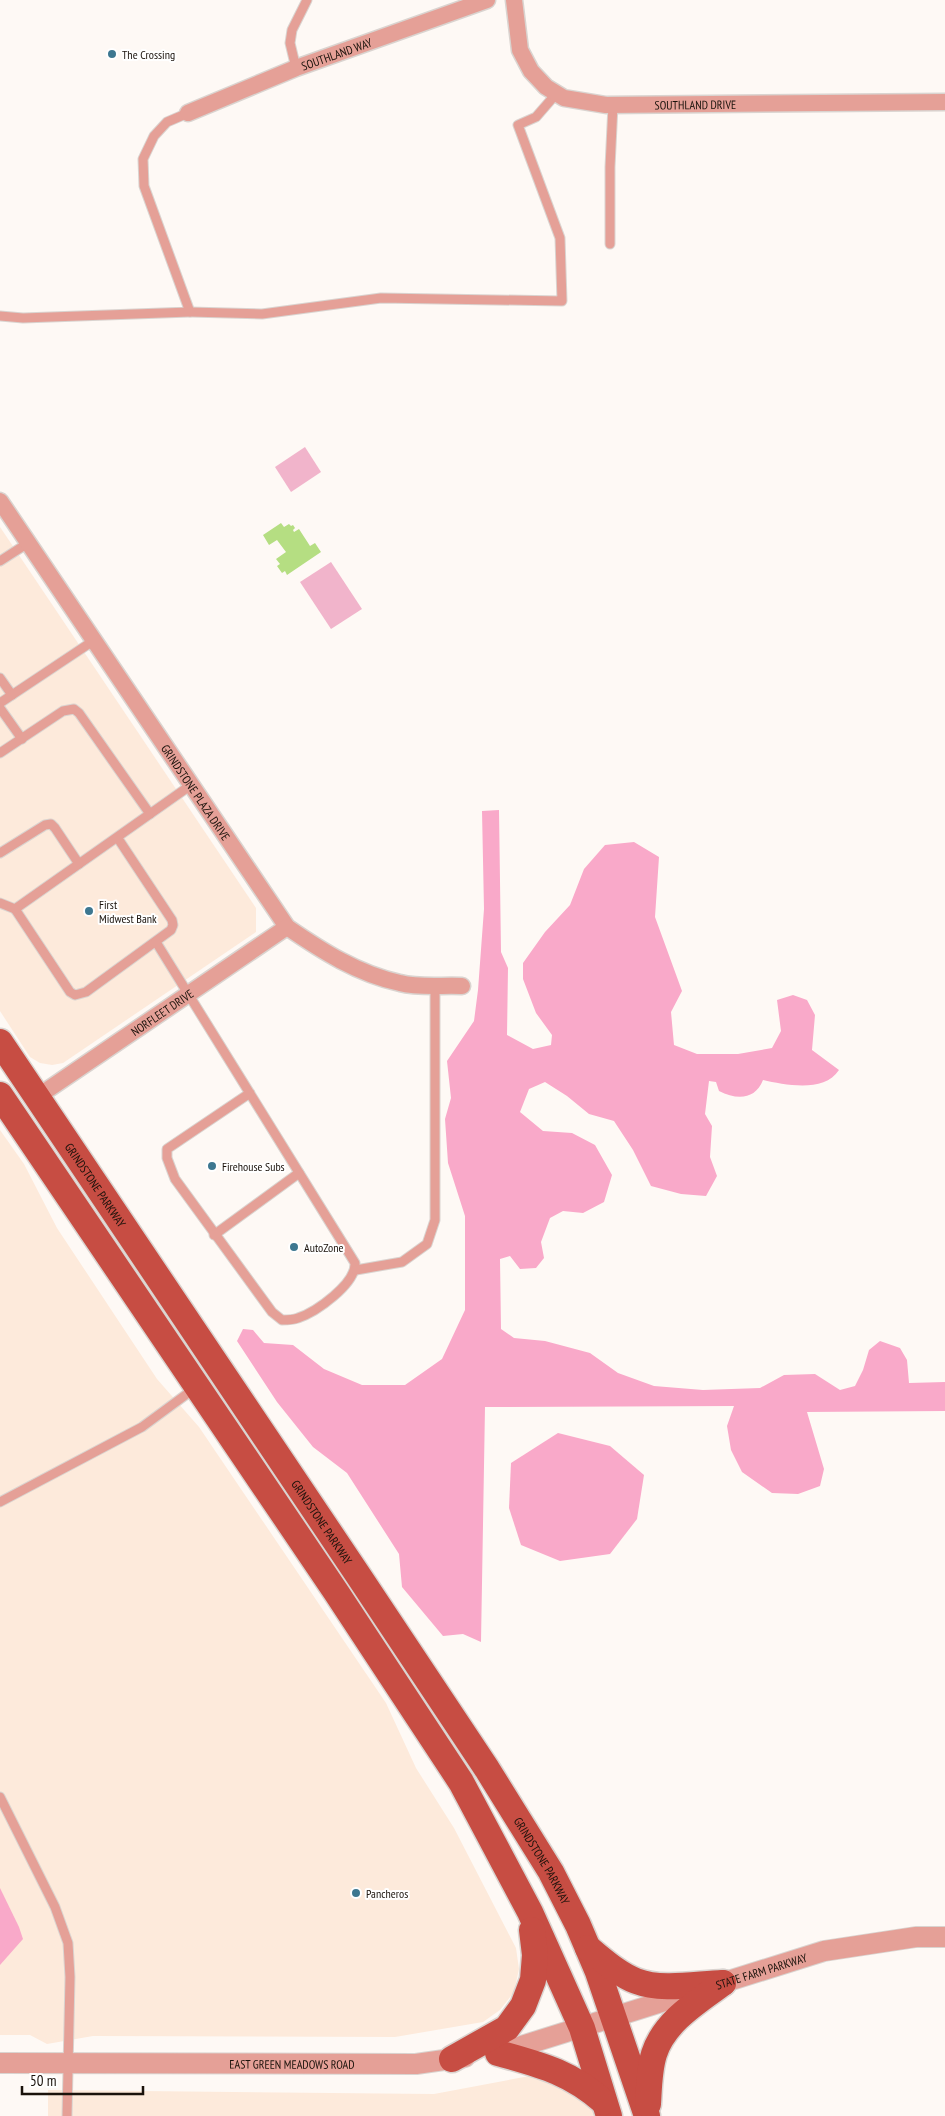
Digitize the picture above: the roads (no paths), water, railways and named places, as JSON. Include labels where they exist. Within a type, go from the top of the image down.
[{"type":"main road","name":"GRINDSTONE PARKWAY","points":[[0,1042],[487,1769],[551,1872],[588,1948],[647,2116]]},
{"type":"main road","points":[[0,1094],[462,1782],[530,1912],[582,2028],[606,2109]]},
{"type":"main road","points":[[452,2059],[507,2028],[523,2006],[533,1980],[534,1964],[530,1912]]},
{"type":"main road","points":[[588,1948],[634,1981],[655,1986],[724,1983]]},
{"type":"main road","points":[[647,2116],[649,2082],[654,2054],[666,2033],[686,2009],[724,1983]]},
{"type":"main road","points":[[498,2053],[538,2064],[566,2075],[586,2086],[606,2109]]},
{"type":"street","name":"SOUTHLAND WAY","points":[[188,112],[296,68],[487,0]]},
{"type":"street","name":"SOUTHLAND DRIVE","points":[[514,0],[520,50],[531,72],[546,87],[564,98],[613,105],[945,102]]},
{"type":"street","name":"GRINDSTONE PLAZA DRIVE","points":[[0,501],[287,927],[326,953],[366,973],[402,984],[462,986]]},
{"type":"street","name":"NORFLEET DRIVE","points":[[37,1097],[287,927]]},
{"type":"street","name":"STATE FARM PARKWAY","points":[[582,2028],[824,1951],[916,1937],[945,1937]]},
{"type":"street","name":"EAST GREEN MEADOWS ROAD","points":[[0,2063],[68,2065],[416,2064],[498,2053],[582,2028]]},
{"type":"lane","points":[[296,68],[290,43],[292,30],[307,0]]},
{"type":"lane","points":[[0,316],[23,318],[190,312],[262,314],[381,298],[562,301],[560,238],[518,125],[536,117],[556,94]]},
{"type":"lane","points":[[610,244],[610,167],[613,105]]},
{"type":"lane","points":[[188,112],[167,122],[154,136],[144,159],[144,186],[190,312]]},
{"type":"lane","points":[[0,561],[28,543]]},
{"type":"lane","points":[[0,703],[93,641]]},
{"type":"lane","points":[[0,678],[12,695]]},
{"type":"lane","points":[[0,708],[22,739]]},
{"type":"lane","points":[[0,754],[63,711],[74,710],[80,713],[150,814]]},
{"type":"lane","points":[[15,909],[191,785]]},
{"type":"lane","points":[[0,853],[45,825],[51,824],[79,864]]},
{"type":"lane","points":[[0,903],[15,909],[70,992],[75,995],[86,992],[156,942],[171,930],[173,925],[172,920],[117,837]]},
{"type":"lane","points":[[156,942],[250,1093],[355,1264],[356,1270],[351,1279],[326,1302],[296,1319],[282,1320],[272,1312],[175,1179],[167,1158],[167,1148],[250,1093]]},
{"type":"lane","points":[[356,1270],[402,1262],[427,1244],[435,1220],[436,985]]},
{"type":"lane","points":[[214,1235],[299,1173]]},
{"type":"lane","points":[[0,1502],[142,1427],[197,1387]]},
{"type":"lane","points":[[0,1797],[56,1907],[68,1943],[70,1977],[67,2116]]},
{"type":"place","name":"The Crossing","points":[[112,54]]},
{"type":"place","name":"First Midwest Bank","points":[[89,911]]},
{"type":"place","name":"Firehouse Subs","points":[[212,1166]]},
{"type":"place","name":"AutoZone","points":[[294,1247]]},
{"type":"place","name":"Pancheros","points":[[356,1893]]}]
